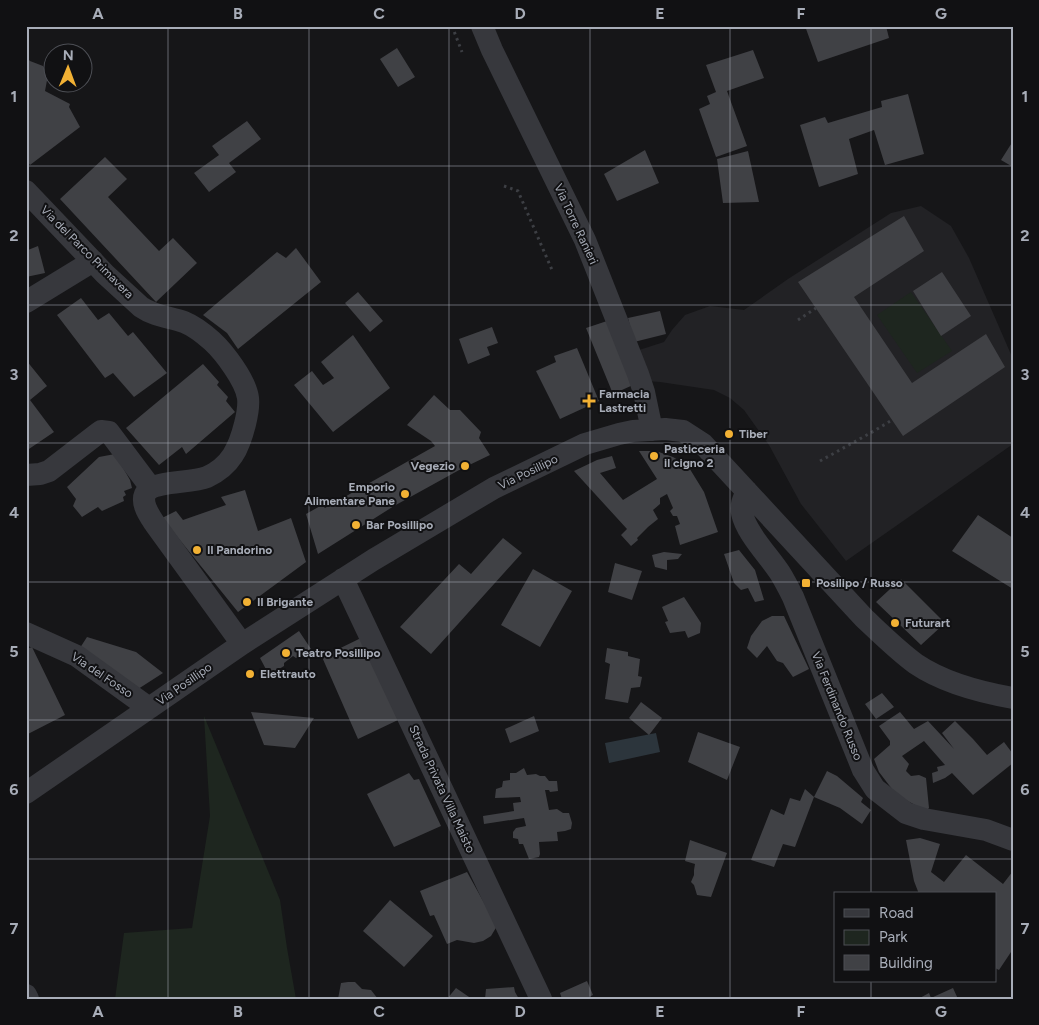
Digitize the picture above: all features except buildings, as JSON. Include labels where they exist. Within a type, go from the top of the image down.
[{"type":"street","name":"Via Torre Ranieri","points":[[482,26],[585,240],[638,374],[652,430]]},
{"type":"street","name":"Via del Parco Primavera","points":[[26,191],[105,274],[148,312],[193,326],[214,342],[238,372],[245,386],[248,397],[247,414],[238,448],[227,463],[215,472],[198,480],[151,488]]},
{"type":"street","points":[[26,302],[93,261]]},
{"type":"street","name":"Via Posillipo","points":[[26,793],[242,644],[373,560],[494,488],[585,444],[633,431],[665,429],[683,432],[703,444],[864,618],[892,645],[917,664],[944,679],[972,689],[1013,698]]},
{"type":"street","points":[[26,475],[49,471],[97,434],[109,432],[151,488],[145,497],[146,510],[242,644]]},
{"type":"street","name":"Via Ferdinando Russo","points":[[747,491],[742,502],[741,511],[744,520],[748,529],[780,573],[793,597],[863,770],[875,789],[906,813],[924,819],[986,830],[1013,840]]},
{"type":"street","name":"Strada Privata Villa Maisto","points":[[343,579],[541,999]]},
{"type":"street","name":"Via del Fosso","points":[[26,633],[77,656],[149,708]]},
{"type":"street","points":[[26,995],[28,999]]},
{"type":"path","points":[[452,26],[462,52]]},
{"type":"path","points":[[504,186],[518,191],[552,270]]},
{"type":"path","points":[[798,320],[816,308]]},
{"type":"path","points":[[820,461],[892,420]]},
{"type":"shaded area","points":[[921,206],[951,226],[969,258],[1013,359],[1013,444],[846,561],[801,504],[769,445],[744,410],[730,398],[714,390],[647,381],[636,351],[664,342],[685,315],[710,306],[744,310],[788,279],[891,213]]},
{"type":"shaded area","points":[[656,733],[660,752],[609,763],[605,743]]},
{"type":"green space","points":[[911,292],[952,351],[917,373],[877,315]]},
{"type":"green space","points":[[204,716],[280,900],[296,999],[115,999],[124,933],[192,928],[210,816]]},
{"type":"place","name":"Farmacia Lastretti","points":[[589,401]]},
{"type":"place","name":"Tiber","points":[[729,434]]},
{"type":"place","name":"Pasticceria il cigno 2","points":[[654,456]]},
{"type":"place","name":"Vegezio","points":[[465,466]]},
{"type":"place","name":"Emporio Alimentare Pane","points":[[405,494]]},
{"type":"place","name":"Bar Posillipo","points":[[356,525]]},
{"type":"place","name":"Il Pandorino","points":[[197,550]]},
{"type":"place","name":"Posilipo / Russo","points":[[806,583]]},
{"type":"place","name":"Il Brigante","points":[[247,602]]},
{"type":"place","name":"Futurart","points":[[895,623]]},
{"type":"place","name":"Teatro Posillipo","points":[[286,653]]},
{"type":"place","name":"Elettrauto","points":[[250,674]]}]
